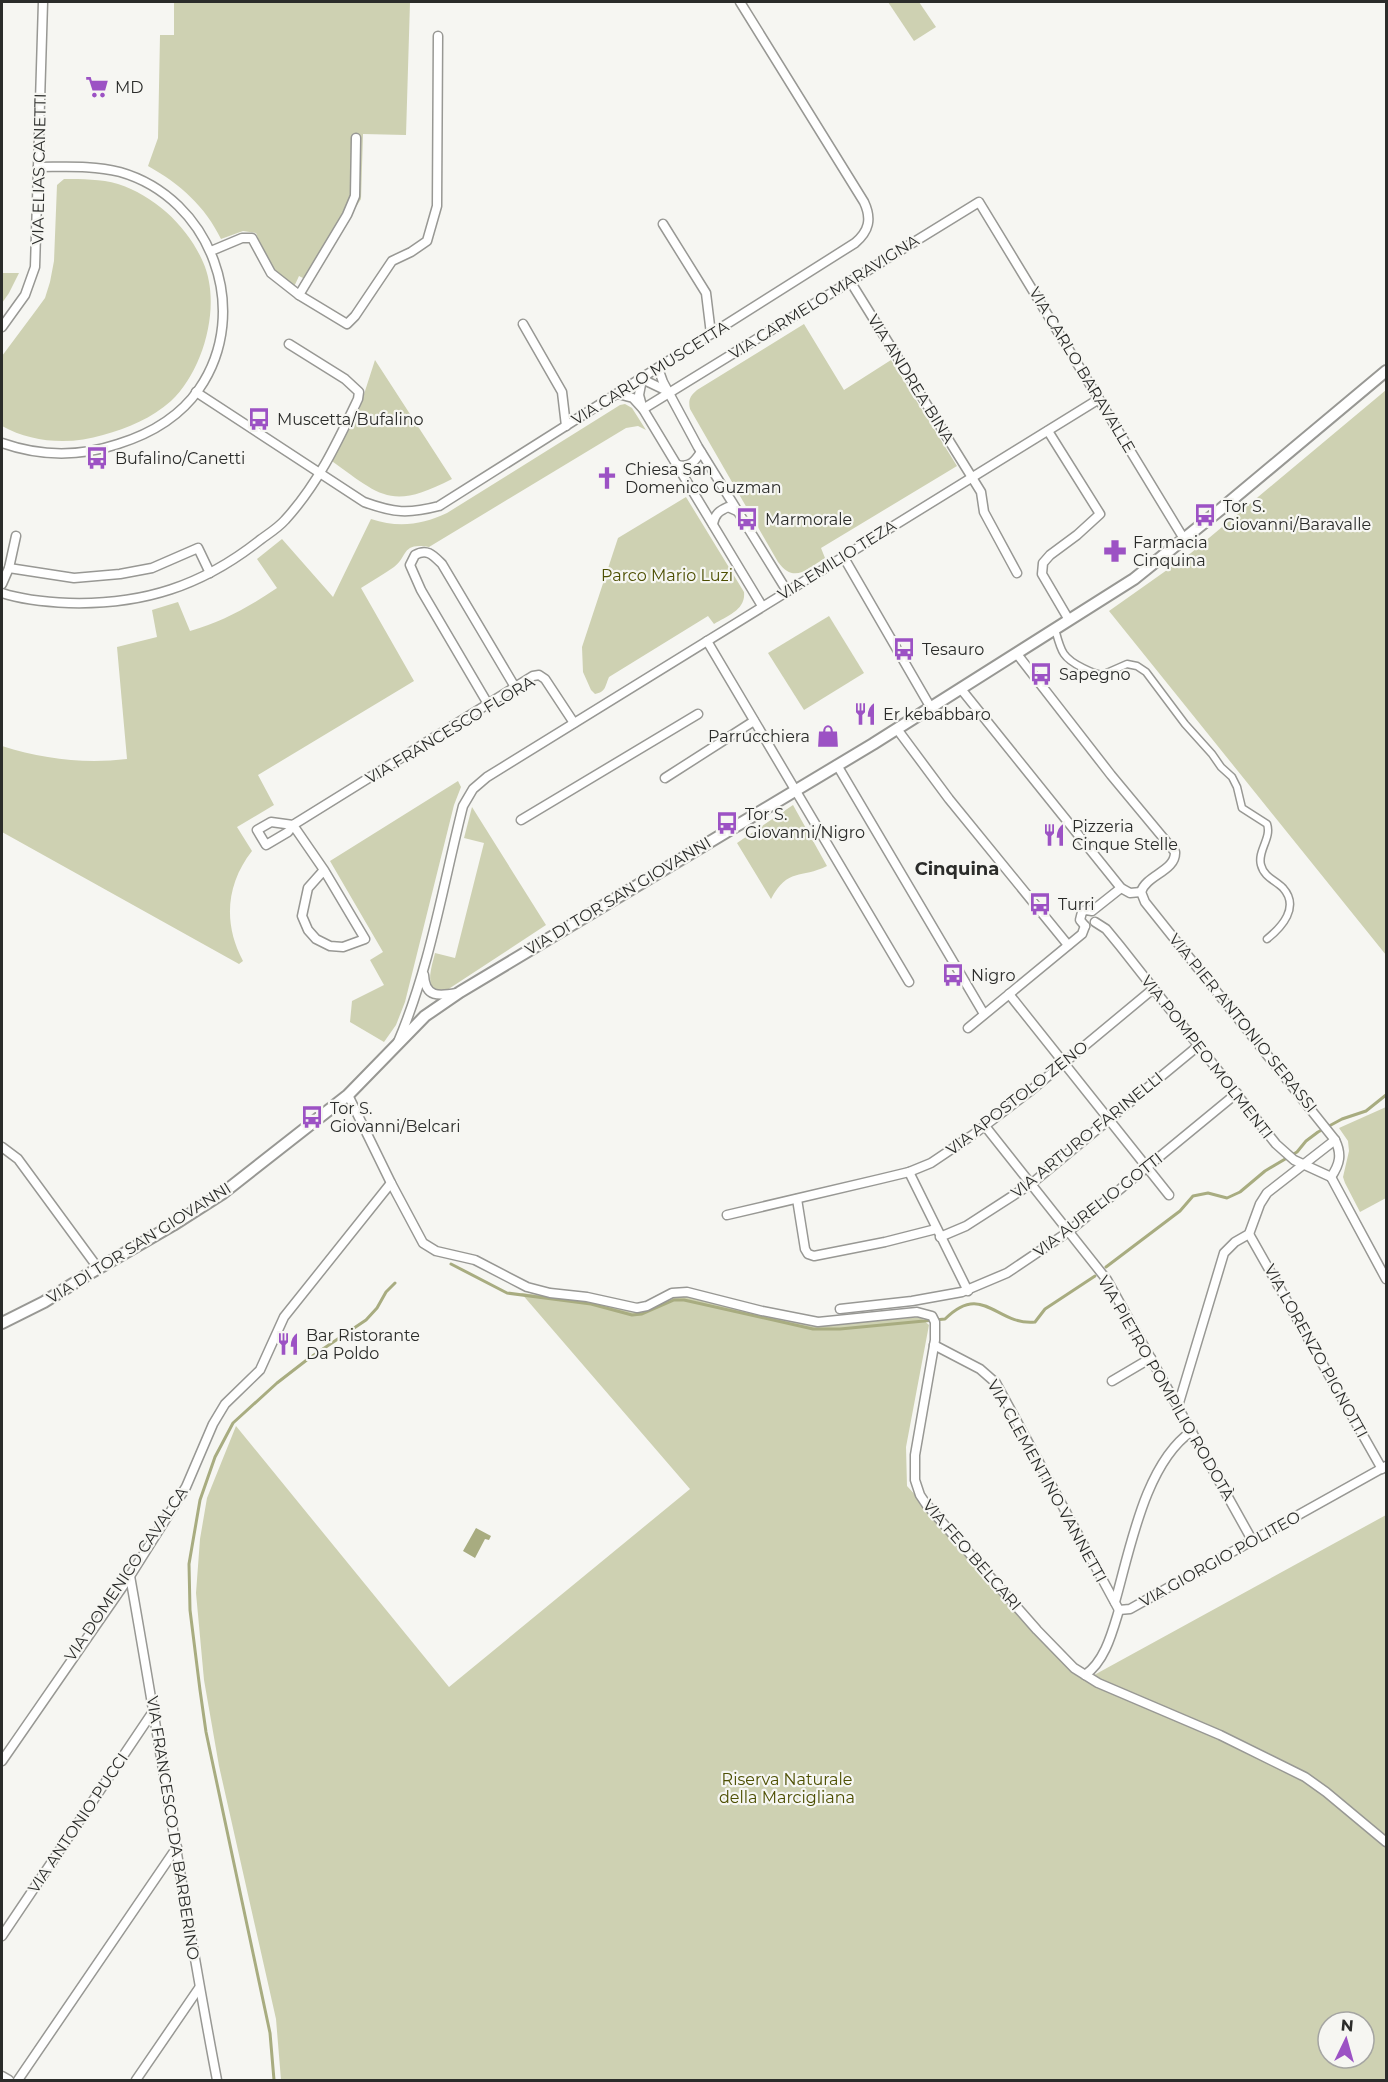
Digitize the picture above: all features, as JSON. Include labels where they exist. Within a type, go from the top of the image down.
[{"type":"street","name":"VIA ELIAS CANETTI","points":[[2,327],[25,296],[34,274],[43,2]]},
{"type":"street","name":"VIA CARLO MUSCETTA","points":[[196,392],[364,502],[389,511],[405,513],[420,511],[439,506],[855,243],[864,235],[869,213],[740,2]]},
{"type":"street","points":[[211,251],[242,238],[252,238],[271,273],[299,295],[347,324],[355,316],[392,261],[427,241],[437,206],[438,36]]},
{"type":"street","points":[[299,295],[347,215],[355,196],[356,138]]},
{"type":"street","points":[[2,443],[58,454],[107,447],[157,429],[179,411],[196,392],[214,358],[222,318],[222,289],[211,251],[186,214],[164,195],[142,181],[121,173],[102,169],[38,167]]},
{"type":"street","name":"VIA CARMELO MARAVIGNA","points":[[643,409],[979,202]]},
{"type":"street","name":"VIA CARLO BARAVALLE","points":[[979,202],[1184,539]]},
{"type":"street","points":[[663,224],[706,293],[711,334]]},
{"type":"street","name":"VIA ANDREA BINA","points":[[850,281],[981,492],[984,512],[1017,573]]},
{"type":"street","points":[[523,324],[562,392],[566,426]]},
{"type":"street","points":[[2,593],[18,598],[58,602],[122,602],[150,597],[195,581],[210,573],[252,546],[283,522],[321,474],[358,399],[359,392],[345,379],[289,344]]},
{"type":"street","points":[[658,368],[663,382],[701,452],[787,591]]},
{"type":"street","name":"VIA DI TOR SAN GIOVANNI","points":[[2,1323],[45,1302],[173,1226],[223,1192],[348,1095],[425,1016],[460,992],[897,729],[1134,579],[1386,371]]},
{"type":"street","points":[[643,409],[639,395],[642,379],[670,393]]},
{"type":"street","points":[[618,394],[633,398],[643,409],[762,606]]},
{"type":"street","name":"VIA EMILIO TEZA","points":[[574,723],[1100,399]]},
{"type":"street","points":[[1048,430],[1100,514],[1042,563],[1042,574],[1070,620]]},
{"type":"street","points":[[678,465],[691,464],[701,452]]},
{"type":"street","points":[[713,524],[715,515],[720,510],[728,507],[738,511]]},
{"type":"street","points":[[2,584],[9,568],[16,536]]},
{"type":"street","points":[[9,568],[74,578],[120,574],[152,568],[198,548],[210,573]]},
{"type":"street","points":[[488,704],[421,590],[410,565],[415,555],[430,553],[442,564],[515,687]]},
{"type":"street","points":[[843,556],[931,708]]},
{"type":"street","points":[[1055,629],[1064,656],[1081,667],[1102,675],[1121,665],[1130,664],[1146,672],[1185,724],[1232,777],[1242,808],[1267,824],[1268,833],[1260,859],[1261,866],[1266,875],[1284,889],[1290,903],[1286,920],[1268,939]]},
{"type":"street","points":[[707,641],[909,982]]},
{"type":"street","points":[[961,689],[1120,888],[1130,893],[1141,892],[1144,885],[1173,861],[1175,852],[1111,775],[1017,654]]},
{"type":"street","name":"VIA FRANCESCO FLORA","points":[[324,870],[293,825],[532,676],[539,675],[545,680],[574,723]]},
{"type":"street","points":[[521,820],[698,714]]},
{"type":"street","points":[[665,778],[754,721]]},
{"type":"street","points":[[397,1045],[424,968],[463,806],[473,789],[487,777],[574,723]]},
{"type":"street","points":[[897,729],[949,799],[1068,945]]},
{"type":"street","points":[[837,765],[984,1014]]},
{"type":"street","points":[[324,870],[364,939],[343,946],[330,946],[316,939],[308,930],[302,916],[309,888],[324,870]]},
{"type":"street","points":[[1092,911],[1096,917],[1095,922],[1091,926],[1085,926],[1081,922],[1080,915],[1084,911],[1092,911],[1120,888]]},
{"type":"street","name":"VIA PIER ANTONIO SERASSI","points":[[1141,892],[1145,902],[1335,1140]]},
{"type":"street","name":"VIA POMPEO MOLMENTI","points":[[1095,922],[1106,929],[1287,1155],[1331,1177]]},
{"type":"street","points":[[968,1028],[1082,934],[1085,926]]},
{"type":"street","points":[[424,968],[425,985],[432,993],[441,996],[460,992]]},
{"type":"street","name":"VIA APOSTOLO ZENO","points":[[727,1215],[909,1172],[937,1159],[985,1126],[1064,1064],[1153,989]]},
{"type":"street","points":[[1009,994],[1169,1195]]},
{"type":"street","name":"VIA ARTURO FARINELLI","points":[[797,1199],[805,1249],[808,1254],[814,1256],[966,1226],[1031,1184],[1198,1046]]},
{"type":"street","name":"VIA AURELIO GOTTI","points":[[840,1309],[912,1301],[968,1290],[1020,1266],[1068,1232],[1237,1093]]},
{"type":"street","points":[[348,1095],[420,1239],[436,1251],[475,1260],[526,1287],[542,1292],[587,1297],[637,1308],[647,1306],[672,1293],[687,1292],[818,1322],[914,1312],[912,1301]]},
{"type":"street","name":"VIA PIETRO POMPILIO RODOTÀ","points":[[985,1126],[1107,1280],[1252,1540]]},
{"type":"street","points":[[1178,1406],[1224,1253],[1249,1233],[1260,1204],[1267,1193],[1335,1140],[1340,1150],[1339,1162],[1331,1177],[1385,1275]]},
{"type":"street","points":[[2,1147],[18,1159],[98,1269]]},
{"type":"street","points":[[909,1172],[968,1290]]},
{"type":"street","name":"VIA DOMENICO CAVALCA","points":[[2,1761],[130,1576],[186,1487],[213,1424],[225,1404],[261,1370],[284,1317],[391,1183]]},
{"type":"street","name":"VIA LORENZO PIGNOTTI","points":[[1249,1233],[1384,1468]]},
{"type":"street","name":"VIA FEO BELCARI","points":[[914,1312],[926,1313],[933,1318],[934,1345],[915,1455],[915,1480],[920,1495],[957,1541],[1037,1630],[1084,1675],[1220,1734],[1305,1777],[1386,1842]]},
{"type":"street","name":"VIA CLEMENTINO VANNETTI","points":[[934,1345],[983,1371],[994,1380],[1117,1606]]},
{"type":"street","points":[[1112,1381],[1151,1358]]},
{"type":"street","points":[[1117,1606],[1146,1499],[1168,1453],[1192,1431]]},
{"type":"street","name":"VIA GIORGIO POLITEO","points":[[1084,1675],[1101,1658],[1117,1606],[1130,1609],[1384,1468]]},
{"type":"street","name":"VIA FRANCESCO DA BARBERINO","points":[[130,1576],[199,1988],[217,2080]]},
{"type":"street","name":"VIA ANTONIO PUCCI","points":[[2,1936],[154,1710]]},
{"type":"street","points":[[18,2080],[177,1847]]},
{"type":"street","points":[[136,2080],[199,1988]]},
{"type":"street","points":[[2,2076],[9,2080]]},
{"type":"green space","points":[[174,2],[410,2],[406,135],[363,134],[361,199],[309,281],[299,276],[293,289],[269,271],[256,233],[243,231],[221,239],[207,216],[181,188],[148,166],[158,138],[160,35],[174,35]]},
{"type":"green space","points":[[888,2],[919,2],[936,27],[914,41]]},
{"type":"green space","points":[[64,179],[98,180],[118,184],[145,196],[169,214],[197,249],[208,279],[211,297],[207,336],[201,354],[183,388],[171,401],[148,417],[122,429],[91,438],[52,441],[26,436],[2,426],[2,356],[45,298],[54,261],[57,185]]},
{"type":"green space","points":[[2,273],[19,273],[2,303]]},
{"type":"green space","points":[[804,324],[844,390],[891,360],[957,466],[821,548],[825,558],[806,570],[795,573],[784,569],[778,562],[690,409],[689,401],[697,390]]},
{"type":"green space","points":[[375,360],[452,479],[414,495],[387,495],[361,482],[329,459],[356,419]]},
{"type":"green space","points":[[1386,390],[1386,955],[1109,611],[1191,553]]},
{"type":"green space","points":[[625,404],[632,408],[646,430],[638,426],[626,428],[429,547],[409,548],[394,567],[361,588],[414,681],[258,775],[274,805],[237,827],[252,851],[237,877],[230,905],[232,933],[243,961],[239,964],[2,832],[2,746],[64,759],[95,761],[127,759],[117,647],[157,637],[152,610],[178,602],[190,631],[246,608],[277,588],[257,559],[282,539],[333,597],[371,519],[391,524],[410,524],[447,513]]},
{"type":"green space","name":"Parco Mario Luzi","points":[[686,497],[744,592],[742,603],[735,612],[714,624],[708,616],[609,677],[603,690],[595,694],[583,672],[582,647],[618,538]]},
{"type":"green space","points":[[829,616],[864,673],[804,710],[768,653]]},
{"type":"green space","points":[[458,781],[461,787],[454,805],[405,1002],[396,1025],[384,1042],[350,1022],[352,1001],[384,985],[370,960],[383,952],[330,861]]},
{"type":"green space","points":[[793,805],[827,866],[789,878],[777,889],[771,899],[737,843]]},
{"type":"green space","points":[[472,807],[546,925],[447,990],[439,991],[434,989],[430,979],[435,953],[455,958],[484,843],[464,838]]},
{"type":"green space","points":[[1386,1107],[1386,1198],[1360,1212],[1343,1177],[1349,1151],[1348,1141],[1339,1128]]},
{"type":"green space","name":"Riserva Naturale della Marcigliana","points":[[521,1293],[596,1301],[615,1308],[638,1311],[674,1295],[707,1299],[816,1326],[920,1317],[929,1325],[906,1447],[907,1486],[1085,1680],[1386,1515],[1386,2080],[281,2080],[276,2019],[219,1766],[204,1680],[196,1593],[200,1539],[207,1498],[236,1426],[449,1687],[690,1489]]},
{"type":"shaded area","points":[[476,1528],[491,1536],[489,1540],[485,1539],[475,1558],[463,1551]]},
{"type":"waterway","points":[[1106,1267],[1180,1211],[1193,1196],[1208,1193],[1227,1198],[1240,1192],[1265,1171],[1297,1152],[1318,1132],[1342,1119],[1366,1111],[1386,1095]]},
{"type":"waterway","points":[[451,1264],[507,1293],[591,1304],[632,1315],[642,1314],[674,1300],[684,1300],[813,1329],[840,1329],[945,1319],[958,1308],[970,1304],[980,1304],[1010,1318],[1035,1322],[1045,1309],[1095,1276]]},
{"type":"waterway","points":[[274,2080],[270,2033],[206,1732],[190,1610],[189,1564],[200,1500],[215,1457],[233,1423],[277,1383],[366,1320],[395,1283]]},
{"type":"place","name":"MD","points":[[97,87]]},
{"type":"place","name":"Muscetta/Bufalino","points":[[259,419]]},
{"type":"place","name":"Bufalino/Canetti","points":[[97,458]]},
{"type":"place","name":"Chiesa San Domenico Guzman","points":[[607,478]]},
{"type":"place","name":"Tor S. Giovanni/Baravalle","points":[[1205,515]]},
{"type":"place","name":"Marmorale","points":[[747,519]]},
{"type":"place","name":"Farmacia Cinquina","points":[[1115,551]]},
{"type":"place","name":"Tesauro","points":[[904,649]]},
{"type":"place","name":"Sapegno","points":[[1041,674]]},
{"type":"place","name":"Er kebabbaro","points":[[865,714]]},
{"type":"place","name":"Parrucchiera","points":[[828,736]]},
{"type":"place","name":"Tor S. Giovanni/Nigro","points":[[727,823]]},
{"type":"place","name":"Pizzeria Cinque Stelle","points":[[1054,835]]},
{"type":"place","name":"Turri","points":[[1040,904]]},
{"type":"place","name":"Nigro","points":[[953,975]]},
{"type":"place","name":"Tor S. Giovanni/Belcari","points":[[312,1117]]},
{"type":"place","name":"Bar Ristorante Da Poldo","points":[[288,1344]]},
{"type":"district","name":"Cinquina","points":[[957,869]]}]
